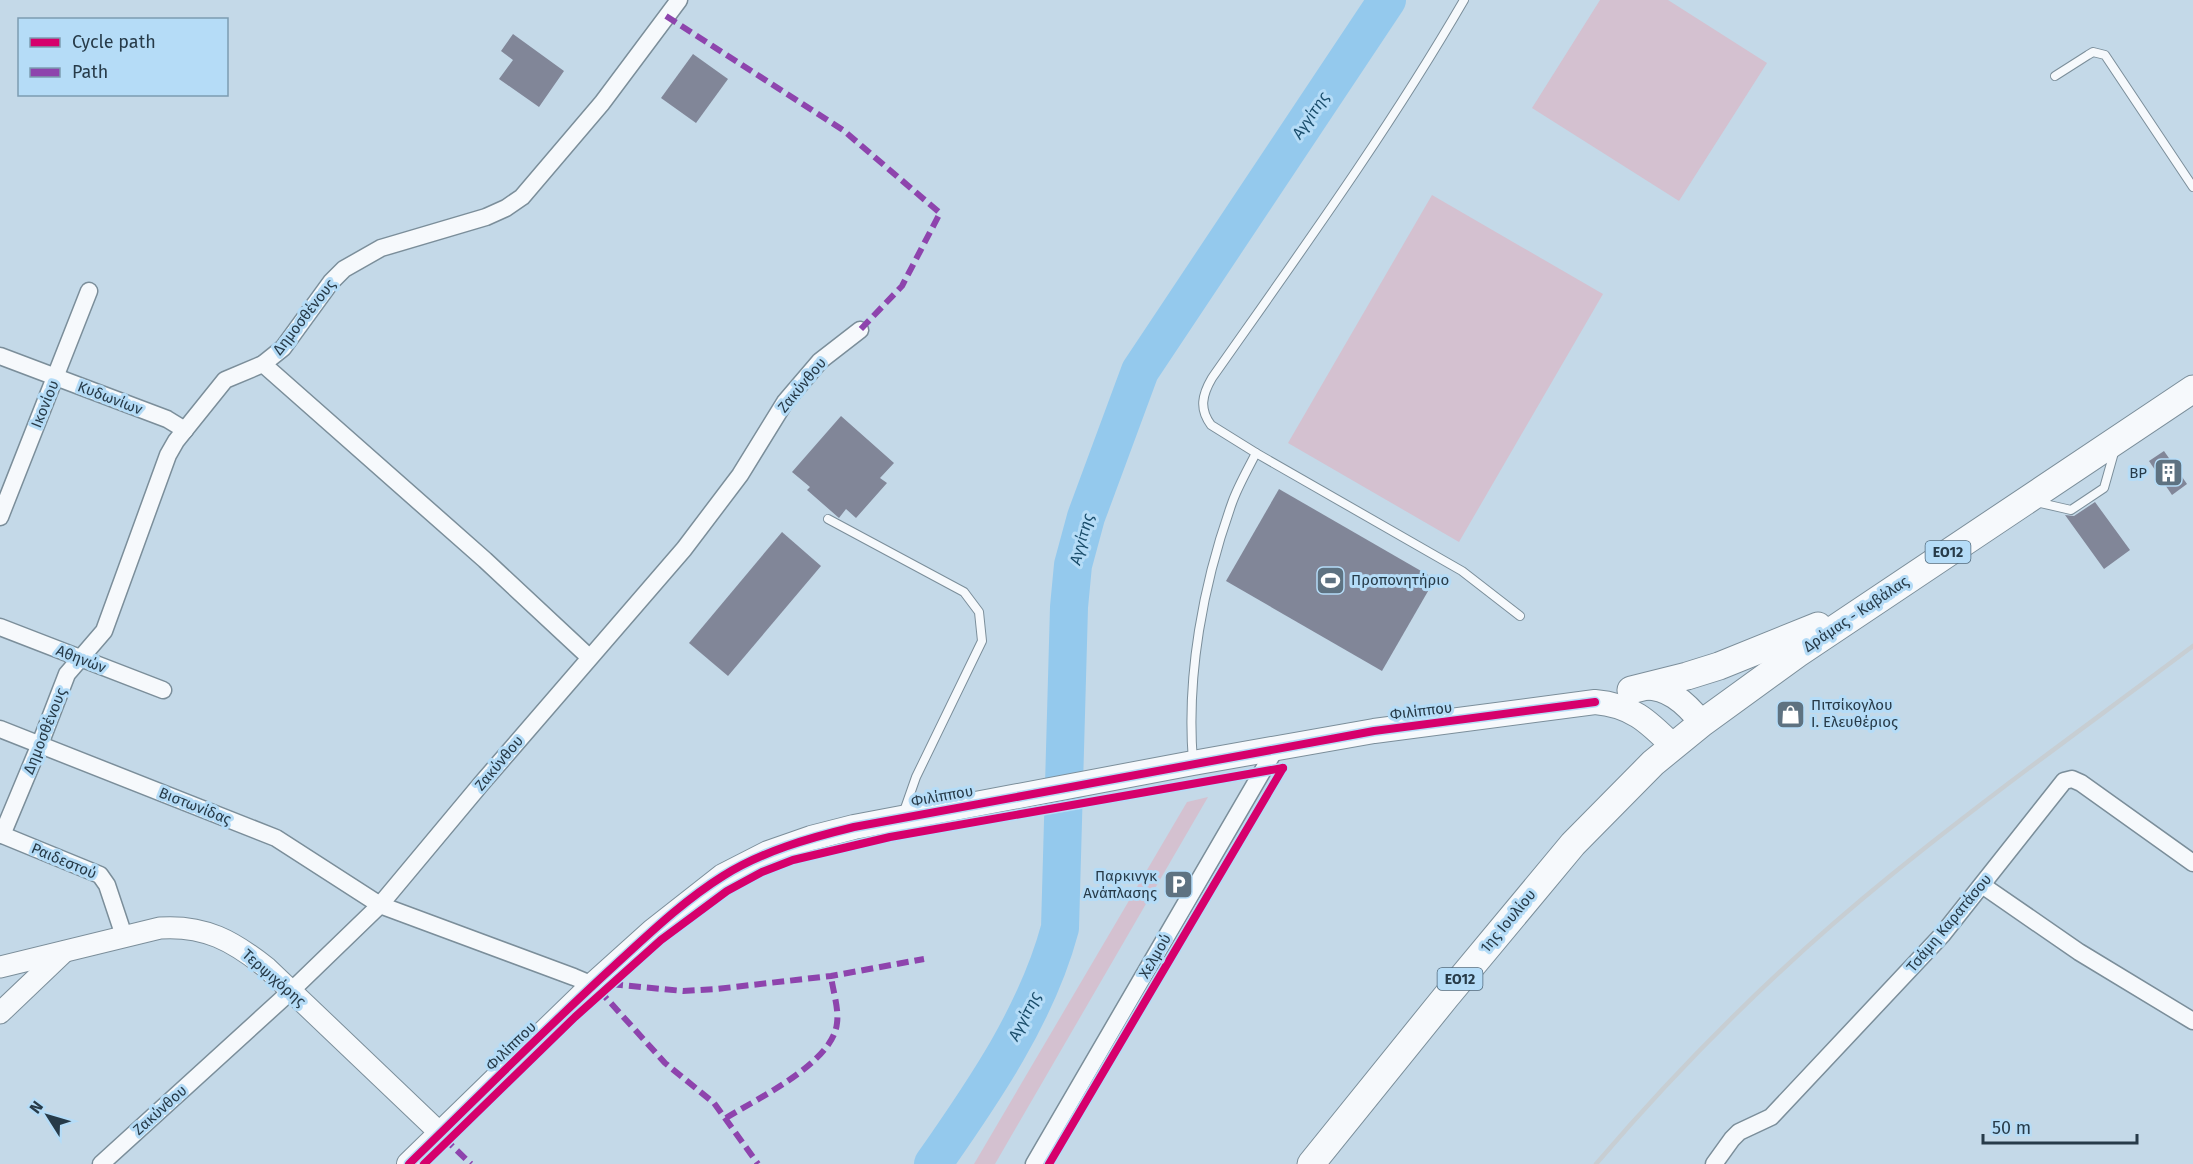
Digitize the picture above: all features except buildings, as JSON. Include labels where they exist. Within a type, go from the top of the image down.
[{"type":"main road","name":"Δράμας - Καβάλας","points":[[1702,723],[1869,605],[2193,389]]},
{"type":"main road","points":[[1631,690],[1719,666],[1869,605]]},
{"type":"main road","name":"Φιλίππου","points":[[409,1164],[593,985],[680,907],[723,876],[787,846],[832,832],[902,817],[1193,763],[1374,731],[1595,702],[1646,687],[1670,693],[1682,701],[1702,723]]},
{"type":"main road","name":"Φιλίππου","points":[[1595,702],[1614,704],[1629,709],[1652,724],[1673,746]]},
{"type":"main road","name":"1ης Ιουλίου","points":[[1311,1164],[1573,844],[1615,799],[1702,723]]},
{"type":"street","name":"Δημοσθένους","points":[[1,834],[67,674],[104,631],[168,455],[185,430],[228,378],[263,364],[283,348],[331,282],[350,264],[393,244],[496,213],[522,197],[602,103],[679,0]]},
{"type":"street","name":"Ικονίου","points":[[0,517],[89,291]]},
{"type":"street","name":"Ζακύνθου","points":[[101,1164],[291,991],[380,904],[691,540],[740,475],[785,402],[819,361],[860,330]]},
{"type":"street","name":"Κυδωνίων","points":[[0,356],[167,419],[185,430]]},
{"type":"street","points":[[263,364],[502,574],[589,657]]},
{"type":"street","name":"Αθηνών","points":[[0,627],[163,690]]},
{"type":"street","name":"Βιστωνίδας","points":[[0,729],[276,838],[380,904],[593,985]]},
{"type":"street","name":"Χελμού","points":[[1034,1164],[1276,748]]},
{"type":"street","name":"Τσάμη Καρατάσου","points":[[1714,1164],[1739,1132],[1771,1117],[1942,935],[2064,781],[2072,779],[2081,783],[2193,863]]},
{"type":"street","name":"Ραιδεστού","points":[[1,834],[99,875],[107,885],[124,936]]},
{"type":"street","points":[[1982,885],[2079,952],[2193,1021]]},
{"type":"street","name":"Τερψιχόρης","points":[[0,968],[160,928],[180,926],[202,930],[225,939],[248,953],[440,1133]]},
{"type":"street","points":[[0,1013],[65,952]]},
{"type":"lane","points":[[1464,0],[1367,156],[1207,386],[1203,406],[1211,425],[1462,571],[1520,616]]},
{"type":"lane","points":[[2055,76],[2093,52],[2105,55],[2193,187]]},
{"type":"lane","points":[[1193,763],[1193,691],[1204,606],[1232,502],[1256,453]]},
{"type":"lane","points":[[828,519],[964,592],[979,612],[982,641],[916,777],[902,817]]},
{"type":"shaded area","points":[[1600,0],[1668,0],[1767,63],[1679,201],[1532,108]]},
{"type":"shaded area","points":[[1432,195],[1603,294],[1459,542],[1288,443]]},
{"type":"shaded area","points":[[1208,797],[995,1164],[974,1164],[1187,802]]},
{"type":"waterway","name":"Αγγίτης","points":[[933,1164],[1007,1051],[1038,991],[1060,928],[1069,607],[1073,565],[1086,517],[1140,371],[1387,0]]},
{"type":"railway","points":[[1596,1164],[1700,1050],[1774,977],[1851,909],[1964,817],[2193,646]]},
{"type":"marked path","points":[[666,16],[843,130],[940,213],[902,286],[860,330]]},
{"type":"marked path","points":[[611,984],[683,991],[716,989],[831,976],[924,959]]},
{"type":"marked path","points":[[726,1118],[792,1078],[822,1052],[832,1038],[837,1023],[837,1006],[831,976]]},
{"type":"marked path","points":[[599,990],[665,1063],[714,1103],[758,1164]]},
{"type":"marked path","points":[[444,1138],[471,1164]]},
{"type":"cycle path","points":[[409,1164],[562,1015],[667,918],[723,876],[770,852],[854,827],[1374,731],[1595,702]]},
{"type":"cycle path","points":[[424,1164],[575,1017],[661,940],[727,891],[762,872],[793,860],[890,837],[1283,768]]},
{"type":"cycle path","points":[[1049,1164],[1283,768]]},
{"type":"place","name":"BP","points":[[2168,473]]},
{"type":"place","name":"Προπονητήριο","points":[[1330,580]]},
{"type":"place","name":"Πιτσίκογλου Ι. Ελευθέριος","points":[[1790,714]]},
{"type":"place","name":"Παρκινγκ Ανάπλασης","points":[[1178,885]]}]
